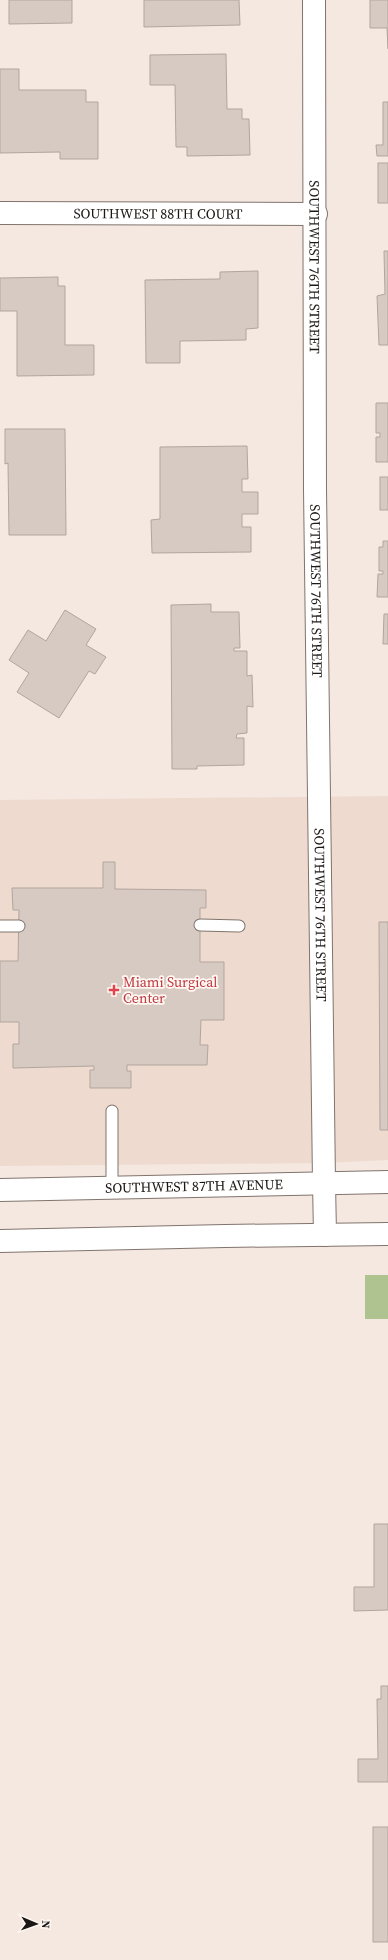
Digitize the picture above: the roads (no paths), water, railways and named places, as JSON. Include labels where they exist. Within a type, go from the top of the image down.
[{"type":"street","name":"SOUTHWEST 76TH STREET","points":[[314,0],[316,214],[315,489],[325,1234]]},
{"type":"street","name":"SOUTHWEST 88TH COURT","points":[[0,213],[316,214]]},
{"type":"street","name":"SOUTHWEST 87TH AVENUE","points":[[0,1190],[324,1182],[388,1182]]},
{"type":"street","points":[[0,1241],[388,1234]]},
{"type":"lane","points":[[0,926],[19,926]]},
{"type":"lane","points":[[200,926],[239,926]]},
{"type":"lane","points":[[112,1111],[112,1187]]},
{"type":"place","name":"Miami Surgical Center","points":[[114,990]]}]
